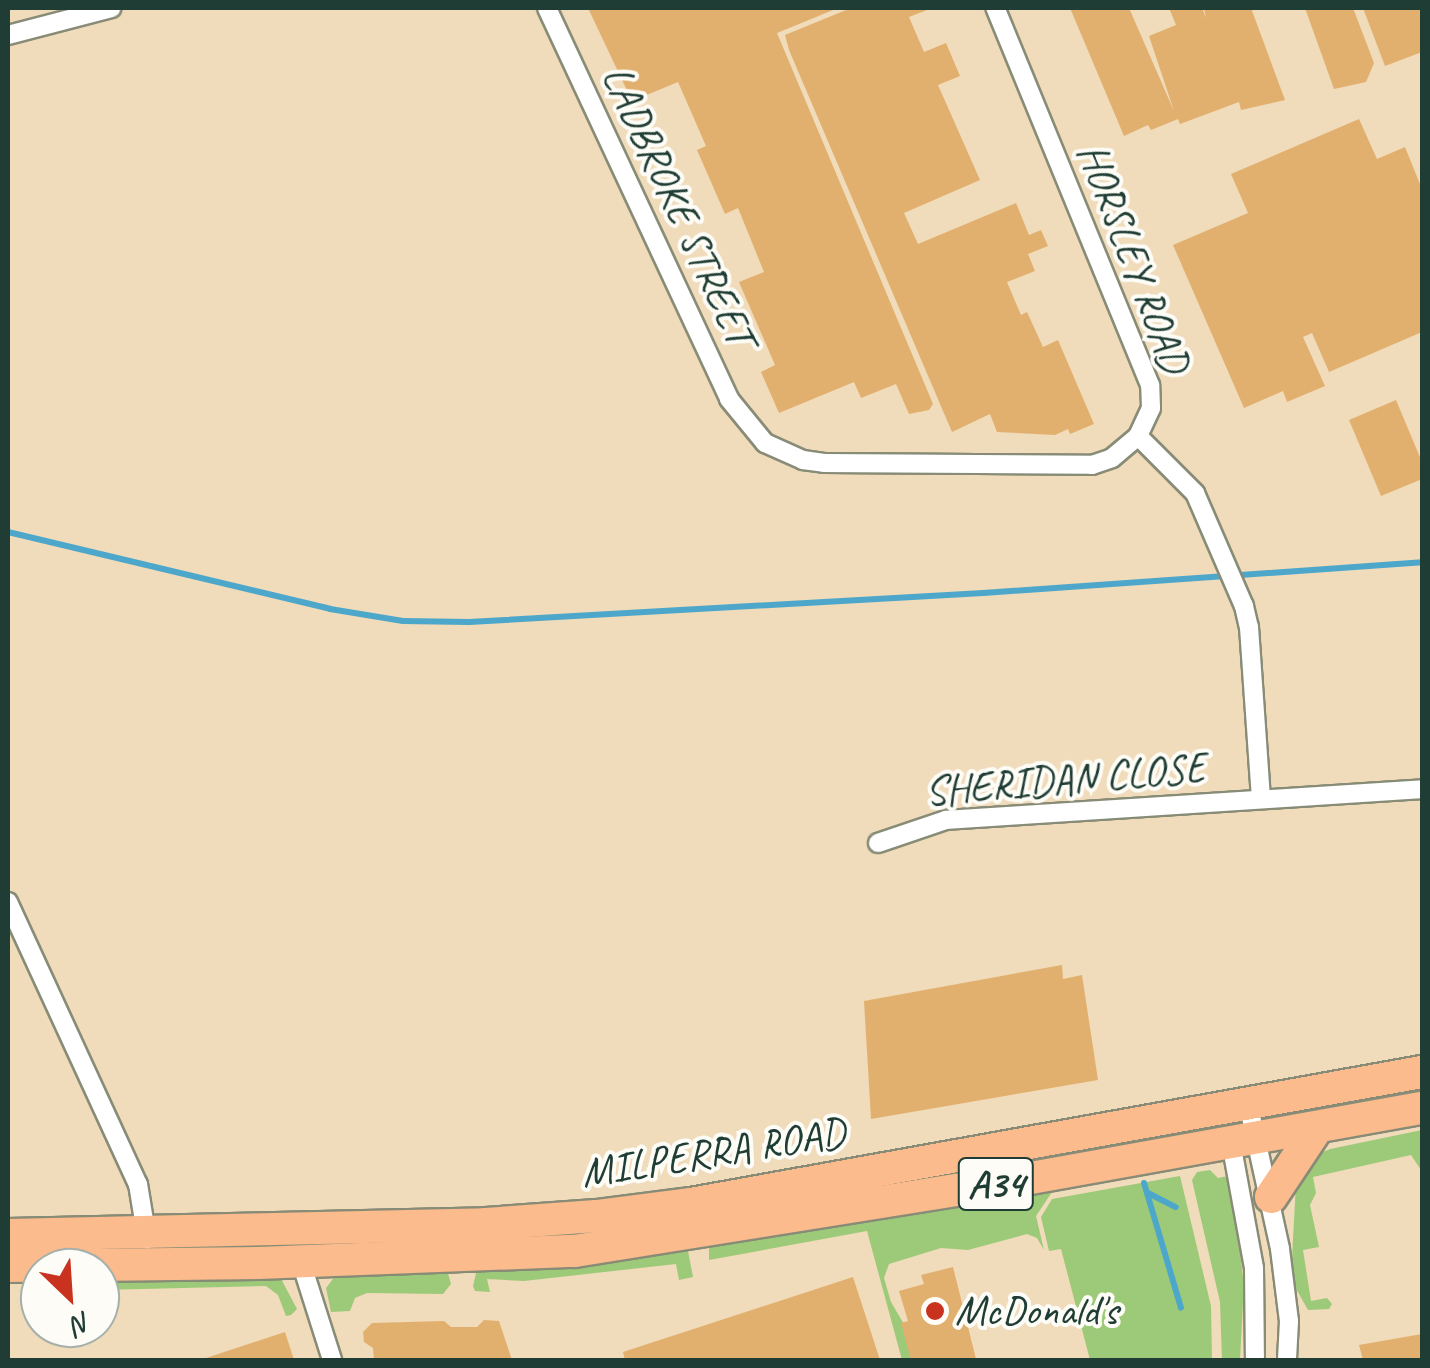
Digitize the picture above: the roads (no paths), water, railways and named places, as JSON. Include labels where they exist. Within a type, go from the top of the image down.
[{"type":"highway","name":"MILPERRA ROAD","points":[[8,1235],[486,1224],[596,1216],[690,1204],[1422,1072]]},
{"type":"highway","name":"MILPERRA ROAD","points":[[8,1266],[300,1262],[593,1249],[1422,1108]]},
{"type":"highway","points":[[1271,1198],[1317,1128]]},
{"type":"street","points":[[8,35],[112,8]]},
{"type":"street","name":"LADBROKE STREET","points":[[547,8],[724,388],[750,431]]},
{"type":"street","name":"HORSLEY ROAD","points":[[750,431],[766,444],[803,460],[850,464],[1080,466],[1112,458],[1138,436],[1151,408],[1146,373],[996,8]]},
{"type":"street","name":"SHERIDAN CLOSE","points":[[1138,436],[1195,493],[1244,606],[1251,645],[1261,797]]},
{"type":"street","name":"SHERIDAN CLOSE","points":[[878,842],[946,820],[1422,789]]},
{"type":"street","points":[[8,902],[138,1184],[150,1264]]},
{"type":"street","points":[[1237,1105],[1254,1268],[1255,1360]]},
{"type":"street","points":[[1243,1140],[1271,1198],[1289,1321],[1287,1360]]},
{"type":"street","points":[[300,1262],[332,1360]]},
{"type":"waterway","points":[[8,532],[330,609],[403,621],[469,622],[983,593],[1422,562]]},
{"type":"waterway","points":[[1144,1183],[1181,1308]]},
{"type":"waterway","points":[[1148,1193],[1176,1207]]},
{"type":"place","name":"McDonald's","points":[[935,1311]]}]
